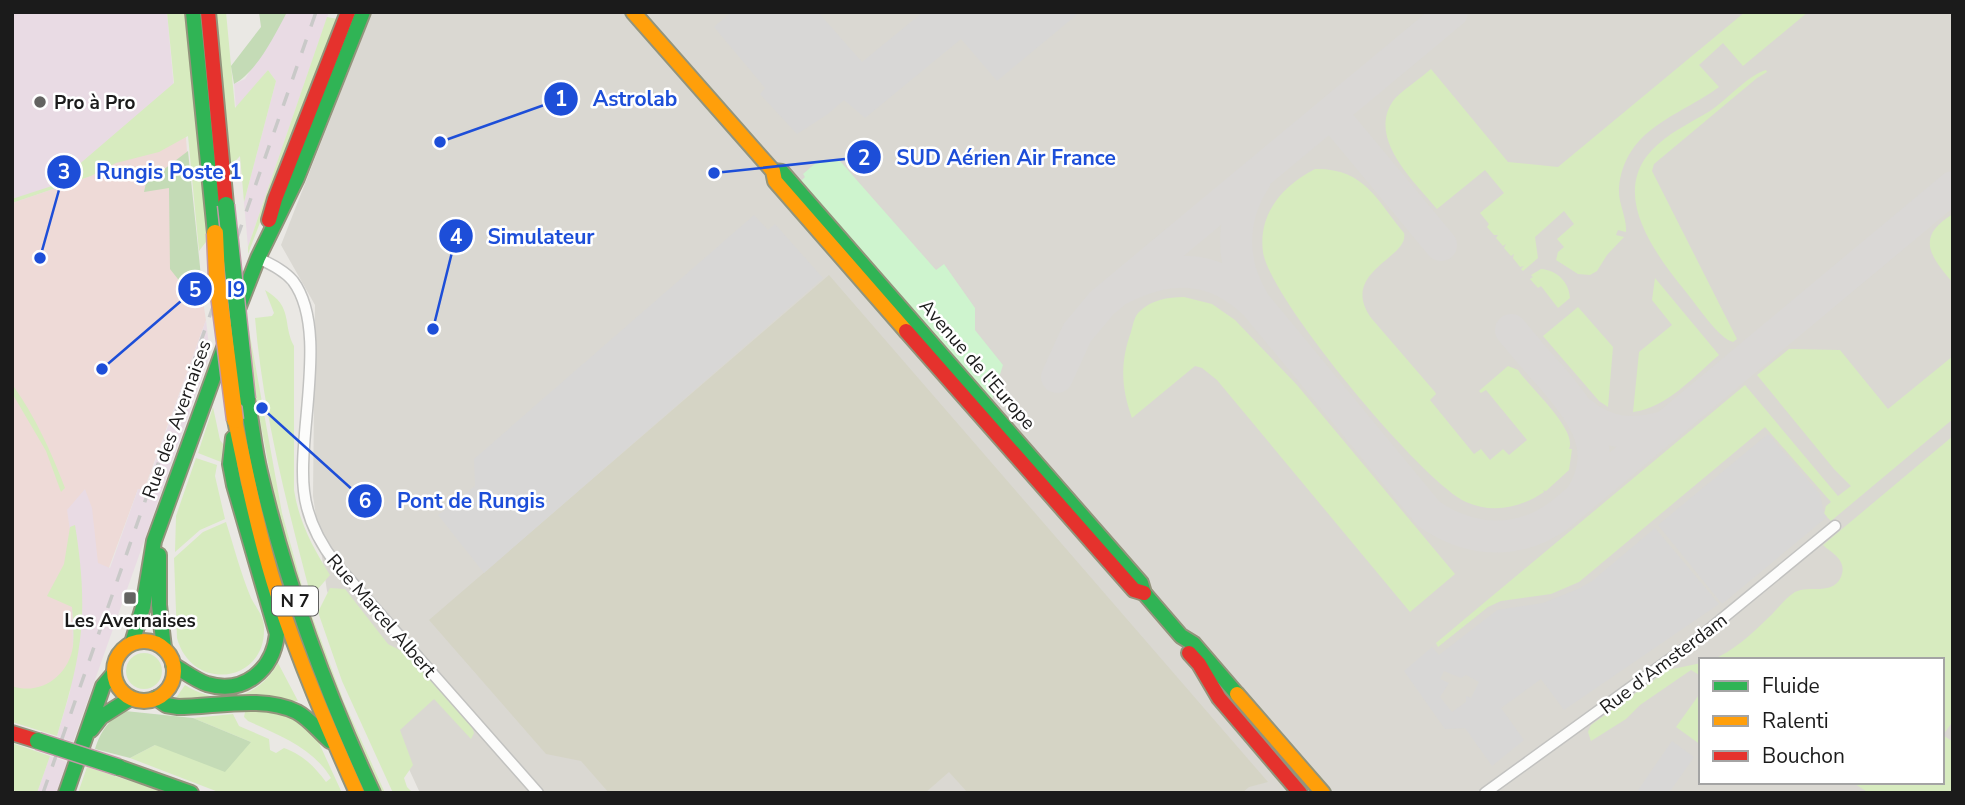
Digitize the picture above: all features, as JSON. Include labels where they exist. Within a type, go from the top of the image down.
[{"type":"main road","name":"N 7","points":[[193,12],[215,233],[218,291],[235,420],[246,477],[276,592],[314,696],[357,793]]},
{"type":"main road","name":"N 7","points":[[208,12],[247,399],[259,470],[302,622],[340,722],[373,793]]},
{"type":"main road","name":"Rue des Avernaises","points":[[131,643],[143,607],[154,541],[258,258],[275,199],[348,12]]},
{"type":"main road","name":"Rue des Avernaises","points":[[258,258],[297,179],[363,12]]},
{"type":"main road","name":"Avenue de l'Europe","points":[[633,12],[773,171],[775,181],[1134,590],[1144,593],[1181,636],[1194,644],[1323,793]]},
{"type":"main road","points":[[66,793],[103,686],[114,673],[118,655],[131,643],[148,641],[164,648],[173,665],[197,680],[218,687],[245,684],[264,670],[271,661],[277,645],[277,634],[234,485],[231,448],[235,420]]},
{"type":"main road","name":"Rue des Avernaises","points":[[164,516],[158,561],[164,648]]},
{"type":"main road","points":[[1181,636],[1186,649],[1199,664],[1219,698],[1300,792],[1312,780]]},
{"type":"main road","points":[[114,673],[122,692],[131,698],[148,701],[156,698],[170,685],[173,665]]},
{"type":"main road","points":[[86,736],[101,717],[131,698]]},
{"type":"main road","points":[[156,698],[166,705],[178,707],[285,707],[306,718],[335,746]]},
{"type":"main road","points":[[12,733],[191,793]]},
{"type":"street","name":"Rue Marcel Albert","points":[[258,258],[281,270],[292,281],[308,312],[309,369],[303,483],[307,510],[318,538],[336,564],[538,793]]},
{"type":"street","name":"Rue d'Amsterdam","points":[[1485,793],[1665,664],[1835,526]]},
{"type":"shaded area","points":[[12,12],[167,12],[177,123],[145,147],[91,176],[12,203]]},
{"type":"shaded area","points":[[286,12],[329,12],[248,247],[244,202],[276,81],[268,70],[236,109],[234,84],[245,79]]},
{"type":"shaded area","points":[[372,12],[1953,12],[1953,793],[420,793],[327,591],[313,496],[315,305],[281,245]]},
{"type":"shaded area","points":[[731,12],[818,12],[862,62],[923,12],[1080,12],[997,81],[961,39],[865,118],[844,100],[797,134],[760,94],[765,88],[714,27]]},
{"type":"shaded area","points":[[184,114],[195,251],[206,320],[144,490],[138,489],[59,703],[12,703],[12,203],[91,176]]},
{"type":"shaded area","points":[[754,215],[768,230],[775,224],[823,278],[484,573],[438,515],[475,486],[474,459]]},
{"type":"shaded area","points":[[829,275],[1268,782],[1249,787],[1242,793],[968,793],[949,772],[925,793],[609,793],[581,761],[546,754],[429,620]]},
{"type":"shaded area","points":[[206,320],[210,355],[73,742],[57,736],[70,692],[73,653],[70,531],[67,510],[85,489],[92,508],[98,563],[110,568],[138,489],[145,490]]},
{"type":"shaded area","points":[[1768,434],[1820,494],[1827,517],[1722,604],[1658,525]]},
{"type":"shaded area","points":[[1655,528],[1719,604],[1564,710],[1541,679],[1501,708],[1524,740],[1492,766],[1465,728],[1445,729],[1404,671],[1432,647],[1439,655],[1497,610],[1543,603],[1592,581]],"holes":[[[1444,671],[1461,678],[1466,675],[1479,682],[1471,698],[1466,696],[1466,702],[1452,712],[1440,697],[1449,683],[1440,679]]]},
{"type":"shaded area","points":[[1672,741],[1694,757],[1669,793],[1636,793]]},
{"type":"shaded area","points":[[50,756],[73,764],[63,793],[37,793]]},
{"type":"green space","points":[[167,12],[187,12],[209,238],[199,251],[188,136],[159,152],[116,163],[91,176],[12,203],[12,199],[55,185],[174,83]]},
{"type":"green space","points":[[215,12],[226,12],[235,108],[268,70],[276,81],[244,202],[240,156],[230,167]]},
{"type":"green space","points":[[259,12],[287,12],[257,62],[234,84],[231,66],[261,27]]},
{"type":"green space","points":[[1745,12],[1808,12],[1743,66],[1723,43],[1699,65],[1719,87],[1656,126],[1631,151],[1623,168],[1619,188],[1626,232],[1618,230],[1616,235],[1624,237],[1607,255],[1597,271],[1590,275],[1578,274],[1556,260],[1558,252],[1564,247],[1557,239],[1574,224],[1564,211],[1535,237],[1538,258],[1523,271],[1521,269],[1524,266],[1520,267],[1513,258],[1514,254],[1511,256],[1504,248],[1506,244],[1503,246],[1496,238],[1498,235],[1494,235],[1487,227],[1489,224],[1480,213],[1504,193],[1485,170],[1437,209],[1407,173],[1390,145],[1386,130],[1387,115],[1393,101],[1431,69],[1508,162],[1558,167]]},
{"type":"green space","points":[[327,17],[338,19],[248,254],[248,247]]},
{"type":"green space","points":[[1766,70],[1767,72],[1654,164],[1652,171],[1737,339],[1733,342],[1721,335],[1662,261],[1642,224],[1636,205],[1635,186],[1640,168],[1658,144],[1710,111],[1752,77]]},
{"type":"green space","points":[[188,151],[202,286],[185,288],[170,269],[169,188],[144,192],[146,183]]},
{"type":"green space","points":[[818,161],[840,161],[936,270],[944,264],[975,308],[975,330],[1003,365],[991,403],[801,181],[805,177],[803,174]]},
{"type":"green space","points":[[1315,169],[1332,170],[1357,180],[1376,198],[1404,233],[1403,242],[1397,250],[1368,278],[1363,289],[1364,303],[1372,319],[1435,392],[1430,400],[1474,454],[1481,449],[1490,460],[1503,449],[1509,455],[1527,440],[1486,390],[1481,393],[1479,391],[1508,366],[1518,370],[1560,420],[1570,441],[1569,449],[1572,449],[1569,470],[1546,491],[1506,508],[1486,508],[1466,502],[1445,488],[1384,427],[1291,308],[1272,275],[1263,252],[1264,225],[1283,193]]},
{"type":"green space","points":[[1953,214],[1953,283],[1933,255],[1930,239],[1941,222]]},
{"type":"green space","points":[[1541,269],[1557,274],[1565,282],[1570,298],[1558,308],[1541,286],[1538,288],[1530,279],[1533,277],[1531,275]]},
{"type":"green space","points":[[1655,278],[1719,355],[1669,398],[1633,412],[1639,352],[1672,325],[1652,300]]},
{"type":"green space","points":[[265,290],[274,296],[284,309],[294,346],[296,502],[308,534],[330,575],[311,597],[285,493],[264,389],[255,318],[272,316],[274,313]]},
{"type":"green space","points":[[1184,297],[1212,304],[1235,320],[1297,385],[1455,574],[1410,612],[1217,380],[1202,368],[1195,366],[1132,418],[1123,375],[1127,343],[1137,314],[1154,302]]},
{"type":"green space","points":[[1578,307],[1613,347],[1608,407],[1599,401],[1543,336]]},
{"type":"green space","points":[[249,330],[282,513],[305,597],[344,702],[385,793],[379,793],[317,645],[278,516],[244,335]]},
{"type":"green space","points":[[1789,349],[1840,350],[1888,409],[1953,356],[1953,419],[1831,521],[1824,514],[1826,506],[1831,502],[1765,427],[1579,582],[1551,594],[1501,601],[1488,607],[1438,647],[1436,643],[1745,385],[1838,496],[1851,486],[1757,375]]},
{"type":"green space","points":[[12,384],[48,447],[65,488],[61,492],[46,451],[12,393]]},
{"type":"green space","points":[[213,407],[223,444],[221,462],[198,453]]},
{"type":"green space","points":[[1953,436],[1953,721],[1944,734],[1944,658],[1716,658],[1742,642],[1795,592],[1836,584],[1843,567],[1835,555],[1823,545]]},
{"type":"green space","points":[[196,458],[217,465],[215,476],[225,519],[200,530],[175,552],[176,516]]},
{"type":"green space","points":[[226,522],[244,580],[264,628],[261,646],[253,660],[241,670],[212,674],[197,667],[185,656],[177,638],[174,558],[203,532]]},
{"type":"green space","points":[[75,525],[82,582],[81,626],[73,677],[57,736],[12,722],[12,686],[43,686],[59,674],[70,657],[73,646],[72,607],[47,596],[64,564],[70,527]]},
{"type":"green space","points":[[330,588],[345,589],[388,644],[407,654],[472,727],[474,733],[471,739],[434,699],[400,730],[413,765],[404,778],[413,793],[393,793],[342,681],[318,612]]},
{"type":"green space","points":[[144,653],[157,658],[162,671],[157,684],[144,689],[131,684],[126,671],[131,658]]},
{"type":"green space","points":[[278,663],[298,701],[196,703],[176,698],[185,685],[211,696],[237,696],[249,692],[260,685]]},
{"type":"green space","points":[[1699,663],[1699,675],[1691,670],[1640,705],[1626,719],[1591,741],[1588,732],[1591,725],[1668,670]]},
{"type":"green space","points":[[1699,695],[1699,744],[1676,727]]},
{"type":"green space","points":[[277,709],[313,730],[342,793],[221,793],[130,758],[155,745],[251,742],[193,718],[233,714],[239,726],[269,739],[270,750],[276,753],[284,748],[297,754],[326,782],[331,778],[305,750],[244,717],[245,712]]},
{"type":"green space","points":[[125,711],[193,718],[251,742],[225,772],[155,745],[130,758],[95,749],[106,727]]},
{"type":"green space","points":[[1944,736],[1953,742],[1953,793],[1869,793],[1855,784],[1944,784]]},
{"type":"green space","points":[[12,743],[50,756],[37,793],[18,793],[12,789]]},
{"type":"green space","points":[[87,767],[167,793],[78,793]]},
{"type":"taxiway","points":[[1057,377],[1077,333],[1102,303],[1452,12]]},
{"type":"taxiway","points":[[1331,113],[1441,245]]},
{"type":"taxiway","points":[[1254,302],[1241,272],[1236,241],[1241,210],[1255,180]]},
{"type":"taxiway","points":[[1118,290],[1155,275],[1173,272],[1190,272],[1224,281],[1256,305],[1429,514],[1462,531],[1495,537],[1512,535],[1529,531],[1561,514],[1953,187]]},
{"type":"taxiway","points":[[1511,330],[1565,393],[1590,435],[1593,465],[1589,481],[1580,498]]},
{"type":"taxiway","points":[[1580,412],[1600,425],[1621,431],[1643,431],[1667,426]]},
{"type":"railway","points":[[43,793],[316,12]]},
{"type":"traffic: fast","points":[[193,12],[215,233]]},
{"type":"traffic: fast","points":[[238,309],[258,258],[297,178],[363,12]]},
{"type":"traffic: fast","points":[[773,171],[782,172],[1141,583],[1144,593],[1181,636],[1194,644],[1237,694]]},
{"type":"traffic: fast","points":[[226,205],[247,399]]},
{"type":"traffic: fast","points":[[132,643],[143,607],[154,541],[225,345]]},
{"type":"traffic: fast","points":[[247,399],[270,513],[308,636],[373,793]]},
{"type":"traffic: fast","points":[[173,665],[207,684],[233,686],[244,683],[263,669],[274,647],[277,634],[234,485],[230,464],[233,438]]},
{"type":"traffic: fast","points":[[159,555],[159,605],[164,648]]},
{"type":"traffic: fast","points":[[66,793],[103,686],[114,673]]},
{"type":"traffic: fast","points":[[91,730],[101,717],[131,698]]},
{"type":"traffic: fast","points":[[156,698],[166,705],[178,707],[239,703],[284,707],[302,715],[330,741]]},
{"type":"traffic: fast","points":[[38,741],[118,767]]},
{"type":"traffic: fast","points":[[118,767],[191,793]]},
{"type":"traffic: slow","points":[[633,12],[773,171],[775,181],[906,331]]},
{"type":"traffic: slow","points":[[215,233],[217,279],[235,420]]},
{"type":"traffic: slow","points":[[235,420],[259,529],[277,593],[304,669],[357,793]]},
{"type":"traffic: slow","points":[[144,641],[161,646],[169,654],[174,671],[169,688],[161,696],[144,701],[127,696],[119,688],[114,671],[119,654],[127,646],[144,641]]},
{"type":"traffic: slow","points":[[1237,694],[1323,793]]},
{"type":"traffic: jam","points":[[208,12],[226,205]]},
{"type":"traffic: jam","points":[[269,220],[348,12]]},
{"type":"traffic: jam","points":[[906,331],[1134,590],[1144,593]]},
{"type":"traffic: jam","points":[[1189,653],[1199,664],[1219,698],[1300,793]]},
{"type":"traffic: jam","points":[[12,733],[38,741]]},
{"type":"place","name":"Pro à Pro","points":[[40,102]]},
{"type":"place","name":"Astrolab","points":[[440,142]]},
{"type":"place","name":"SUD Aérien Air France","points":[[714,173]]},
{"type":"place","name":"Rungis Poste 1","points":[[40,258]]},
{"type":"place","name":"Simulateur","points":[[433,329]]},
{"type":"place","name":"I9","points":[[102,369]]},
{"type":"place","name":"Pont de Rungis","points":[[262,408]]},
{"type":"place","name":"Les Avernaises","points":[[130,598]]}]
